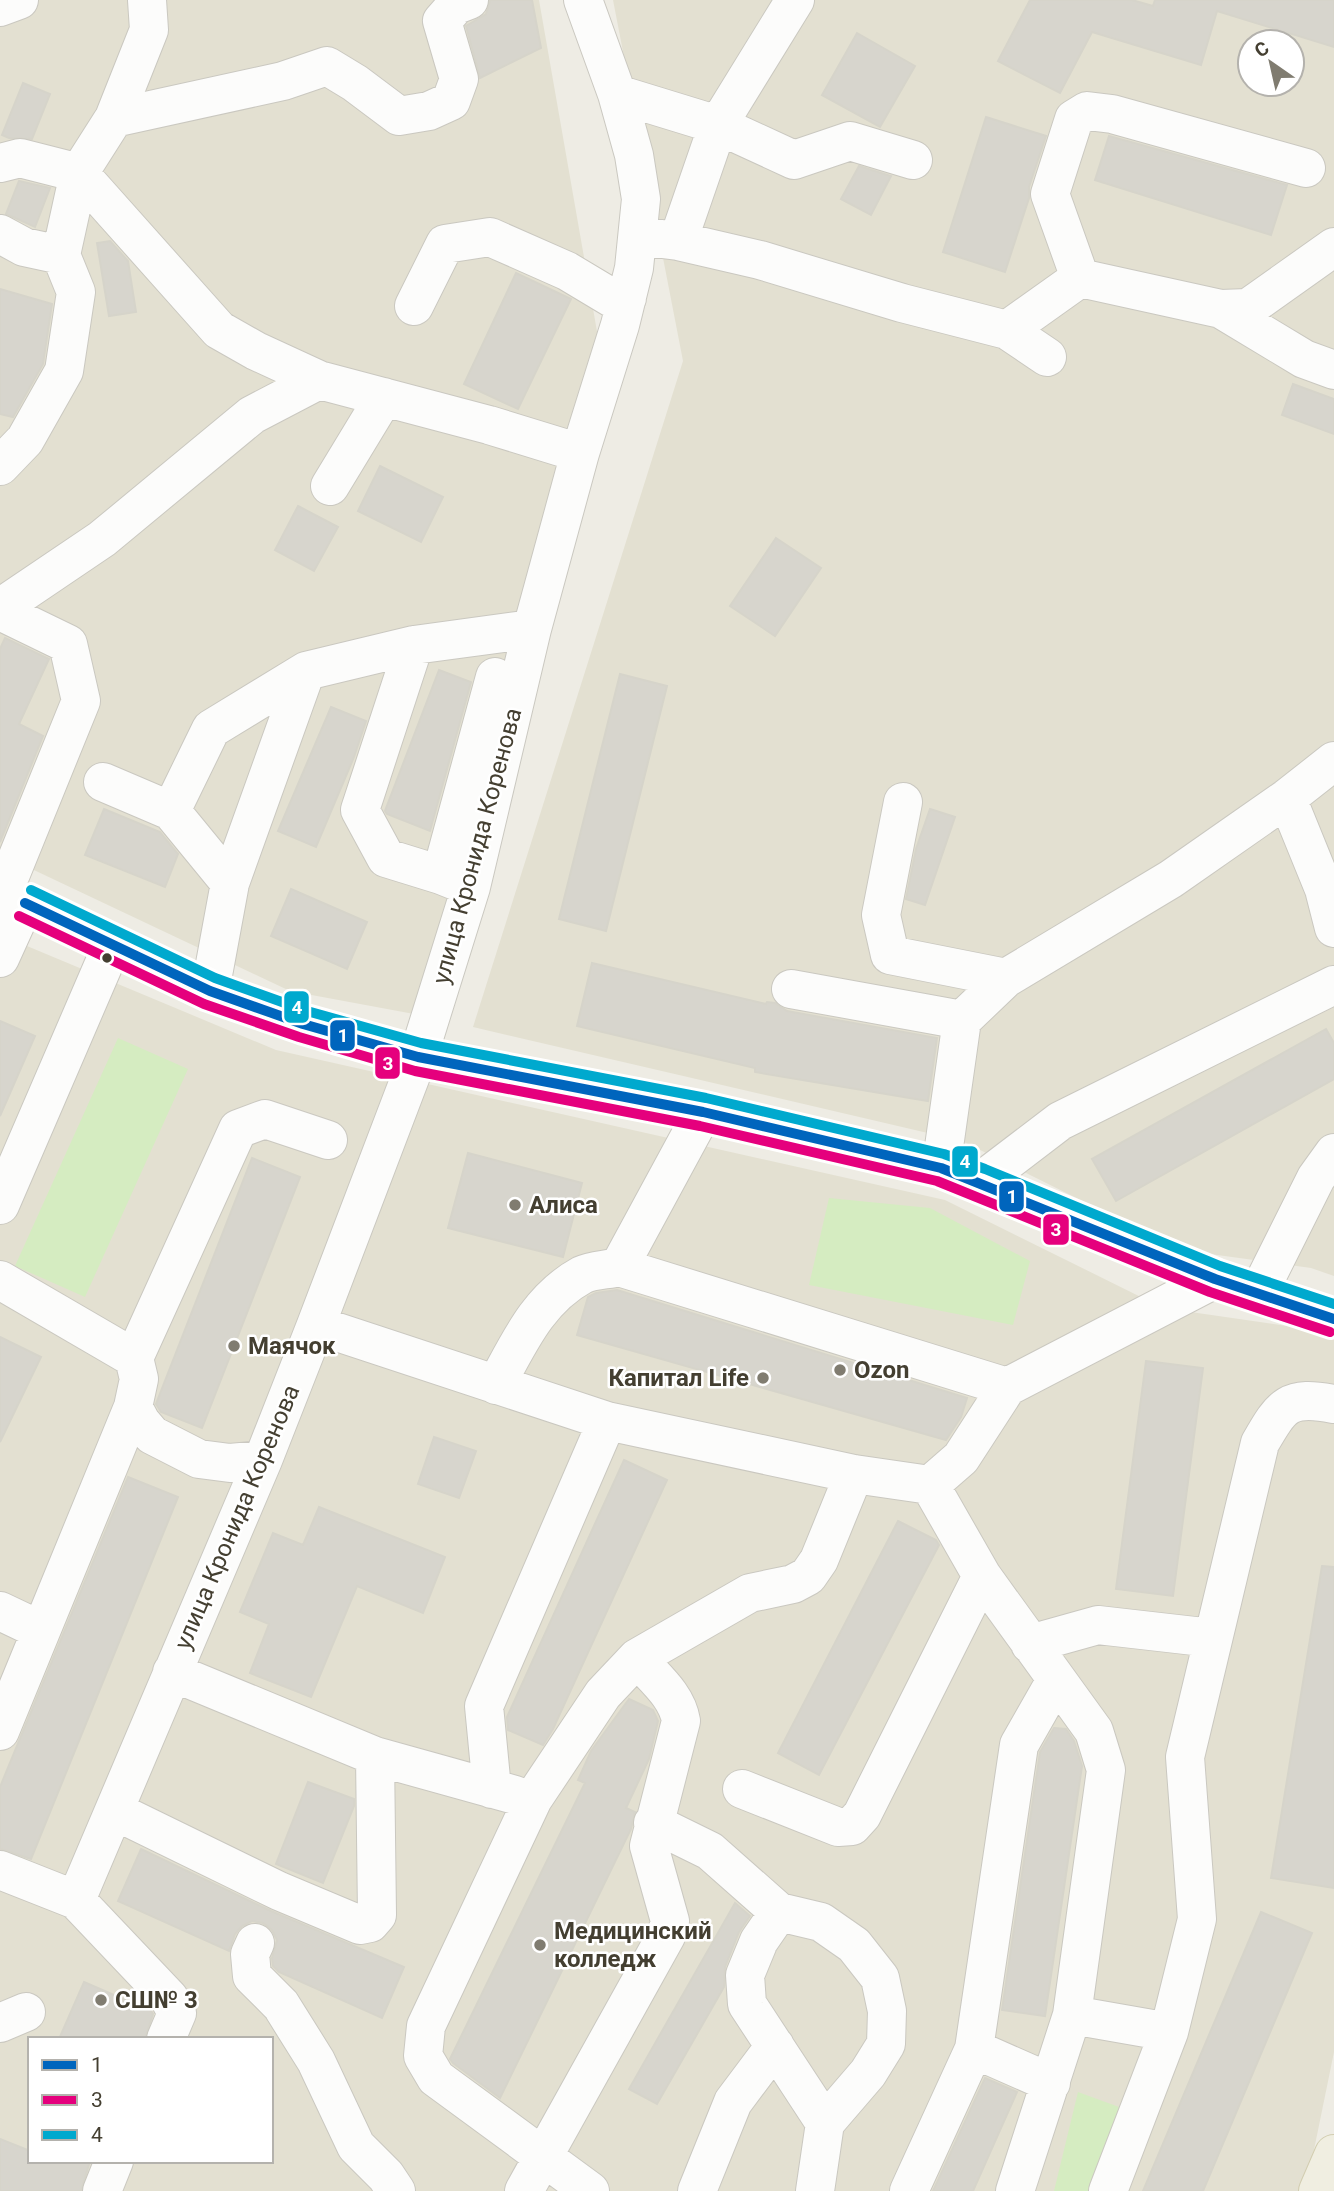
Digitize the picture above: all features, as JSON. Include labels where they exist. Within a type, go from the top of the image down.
[{"type":"main road","points":[[1318,2191],[1334,2154]]},
{"type":"street","points":[[8,447],[64,371],[76,292],[61,255],[79,173],[114,118],[149,30],[147,0]]},
{"type":"street","points":[[114,118],[283,81],[327,66],[399,116],[429,111],[451,101],[459,79],[442,21],[456,5],[469,0]]},
{"type":"street","name":"улица Кронида Коренова","points":[[76,1900],[263,1460],[418,1057],[456,881],[519,631],[580,453],[626,298],[634,268],[641,200],[634,155],[617,94],[583,0]]},
{"type":"street","points":[[678,240],[719,125],[795,0]]},
{"type":"street","points":[[617,94],[719,125],[794,160],[850,141],[913,160]]},
{"type":"street","points":[[1080,278],[1050,194],[1074,118],[1087,111],[1112,114],[1306,168]]},
{"type":"street","points":[[0,163],[20,158],[79,173],[219,330],[256,351],[320,380],[489,425],[580,453]]},
{"type":"street","points":[[0,234],[24,247],[61,255]]},
{"type":"street","points":[[638,236],[678,240],[760,260],[902,303],[1007,330],[1047,358]]},
{"type":"street","points":[[414,306],[445,244],[490,237],[567,271],[612,298],[626,298]]},
{"type":"street","points":[[1007,330],[1080,278],[1221,309],[1248,308],[1334,247]]},
{"type":"street","points":[[1221,309],[1304,359],[1334,370]]},
{"type":"street","points":[[0,958],[9,896],[81,701],[68,644],[0,610],[102,539],[252,415],[320,380]]},
{"type":"street","points":[[330,486],[384,397]]},
{"type":"street","points":[[171,811],[211,729],[306,671],[414,645],[519,631]]},
{"type":"street","points":[[414,645],[359,810],[386,858],[456,881]]},
{"type":"street","points":[[210,991],[230,883],[306,671]]},
{"type":"street","points":[[941,1168],[962,1020],[1006,978],[1171,879],[1287,798],[1334,761]]},
{"type":"street","points":[[103,782],[171,811],[230,883]]},
{"type":"street","points":[[1287,798],[1324,890],[1334,929]]},
{"type":"street","points":[[903,802],[881,915],[890,955],[1006,978]]},
{"type":"street","points":[[9,896],[210,991],[303,1024],[418,1057],[703,1112],[941,1168],[1215,1279],[1334,1319]]},
{"type":"street","points":[[0,1205],[113,943]]},
{"type":"street","points":[[981,1182],[1060,1121],[1334,985]]},
{"type":"street","points":[[790,989],[962,1020]]},
{"type":"street","points":[[619,1268],[703,1112]]},
{"type":"street","points":[[0,1731],[134,1407],[139,1379],[134,1358],[238,1129],[265,1119],[328,1140]]},
{"type":"street","points":[[1258,1294],[1317,1178],[1334,1153]]},
{"type":"street","points":[[496,1385],[536,1314],[552,1296],[584,1274],[619,1268],[1007,1387]]},
{"type":"street","points":[[316,1325],[607,1422],[854,1475],[930,1485],[961,1458],[1007,1387],[1215,1279]]},
{"type":"street","points":[[0,1280],[134,1358]]},
{"type":"street","points":[[1108,2191],[1169,2032],[1197,1919],[1185,1757],[1260,1443],[1277,1414],[1289,1404],[1312,1399],[1334,1404]]},
{"type":"street","points":[[134,1407],[141,1422],[152,1435],[199,1459],[230,1463],[263,1460]]},
{"type":"street","points":[[492,1789],[484,1706],[607,1422]]},
{"type":"street","points":[[590,2191],[436,2078],[423,2056],[426,2026],[533,1799],[603,1694],[637,1658],[750,1593],[793,1584],[808,1576],[819,1560],[854,1475]]},
{"type":"street","points":[[930,1485],[982,1576],[1094,1731],[1106,1770],[1072,2015],[1015,2191]]},
{"type":"street","points":[[742,1789],[838,1827],[852,1826],[862,1815],[982,1576]]},
{"type":"street","points":[[0,1611],[40,1630]]},
{"type":"street","points":[[1030,1644],[1098,1625],[1212,1638]]},
{"type":"street","points":[[524,2191],[666,1936],[670,1921],[649,1846],[681,1721],[673,1698],[637,1658]]},
{"type":"street","points":[[172,1672],[375,1756],[533,1799]]},
{"type":"street","points":[[909,2191],[974,2049],[1019,1745],[1056,1680]]},
{"type":"street","points":[[115,1811],[279,1891],[360,1925],[370,1923],[377,1915],[375,1756]]},
{"type":"street","points":[[653,1823],[709,1851],[779,1912],[821,1922],[854,1945],[880,1978],[887,2011],[886,2044],[868,2073],[825,2123],[815,2191]]},
{"type":"street","points":[[0,1870],[76,1900],[169,1998],[177,2013],[167,2037]]},
{"type":"street","points":[[279,1891],[250,1954],[252,1976],[281,2006],[316,2060],[356,2146],[386,2176],[396,2191]]},
{"type":"street","points":[[779,1912],[759,1941],[745,1975],[747,2004],[825,2123]]},
{"type":"street","points":[[1072,2015],[1169,2032]]},
{"type":"street","points":[[697,2191],[733,2102],[775,2046]]},
{"type":"street","points":[[974,2049],[1051,2083]]},
{"type":"street","points":[[102,2191],[113,2163]]},
{"type":"shaded area","points":[[0,0],[539,0],[602,360],[414,1014],[290,991],[0,854]]},
{"type":"shaded area","points":[[613,0],[1334,0],[1334,1276],[1311,1268],[1181,1250],[962,1141],[473,1027],[683,361]]},
{"type":"shaded area","points":[[15,941],[276,1050],[945,1200],[1163,1308],[1294,1327],[1334,1340],[1334,2052],[1304,2191],[0,2191],[0,974]]},
{"type":"green space","points":[[118,1038],[188,1069],[85,1297],[15,1266]]},
{"type":"green space","points":[[829,1198],[930,1208],[1030,1261],[1013,1325],[809,1285]]},
{"type":"green space","points":[[1078,2092],[1119,2107],[1092,2191],[1054,2191]]},
{"type":"building","points":[[490,0],[532,0],[541,48],[480,78],[466,26],[486,14]]},
{"type":"building","points":[[1030,0],[1132,0],[1153,6],[1155,0],[1334,0],[1334,47],[1306,38],[1306,28],[1272,28],[1217,11],[1201,65],[1092,32],[1060,93],[998,61]]},
{"type":"building","points":[[857,33],[915,66],[880,127],[822,95]]},
{"type":"building","points":[[23,83],[50,94],[32,139],[9,138],[2,135]]},
{"type":"building","points":[[986,117],[1046,136],[1005,272],[943,252]]},
{"type":"building","points":[[1109,136],[1287,185],[1271,235],[1095,180]]},
{"type":"building","points":[[859,166],[891,176],[871,215],[841,199]]},
{"type":"building","points":[[19,181],[50,188],[35,227],[6,214]]},
{"type":"building","points":[[110,241],[128,261],[136,312],[109,316],[97,243]]},
{"type":"building","points":[[516,273],[571,299],[518,409],[464,384]]},
{"type":"building","points":[[0,289],[52,304],[43,364],[13,417],[0,414]]},
{"type":"building","points":[[1293,384],[1334,399],[1334,434],[1282,415]]},
{"type":"building","points":[[380,466],[443,497],[421,542],[358,511]]},
{"type":"building","points":[[298,506],[338,527],[314,571],[275,550]]},
{"type":"building","points":[[776,538],[821,568],[775,636],[730,606]]},
{"type":"building","points":[[5,638],[49,659],[19,724],[43,736],[0,842],[0,649]]},
{"type":"building","points":[[439,670],[471,682],[430,831],[385,811]]},
{"type":"building","points":[[620,674],[667,686],[606,931],[559,919]]},
{"type":"building","points":[[331,707],[366,721],[354,757],[316,847],[278,831]]},
{"type":"building","points":[[104,809],[160,832],[178,854],[165,887],[85,855]]},
{"type":"building","points":[[930,809],[955,817],[925,905],[906,899],[916,849]]},
{"type":"building","points":[[291,889],[367,922],[347,969],[271,936]]},
{"type":"building","points":[[592,963],[766,1004],[775,1003],[787,1011],[937,1038],[928,1101],[755,1072],[755,1068],[577,1026]]},
{"type":"building","points":[[0,1021],[35,1036],[0,1116]]},
{"type":"building","points":[[1326,1029],[1334,1043],[1334,1079],[1116,1201],[1092,1159]]},
{"type":"building","name":"Алиса","points":[[468,1153],[582,1183],[563,1257],[448,1228]]},
{"type":"building","points":[[252,1158],[300,1177],[202,1428],[161,1412],[156,1404]]},
{"type":"building","points":[[617,1290],[967,1398],[961,1417],[946,1440],[577,1335],[588,1297]]},
{"type":"building","points":[[0,1337],[41,1357],[0,1442]]},
{"type":"building","points":[[1146,1361],[1203,1368],[1173,1596],[1116,1589]]},
{"type":"building","points":[[434,1437],[476,1451],[459,1498],[418,1484]]},
{"type":"building","points":[[624,1460],[667,1480],[553,1729],[543,1745],[508,1730],[507,1717]]},
{"type":"building","points":[[128,1477],[178,1497],[31,1859],[0,1849],[0,1787]]},
{"type":"building","points":[[319,1507],[445,1557],[423,1613],[357,1586],[311,1697],[250,1673],[269,1624],[240,1612],[273,1533],[303,1545]]},
{"type":"building","points":[[898,1521],[936,1540],[939,1545],[819,1775],[778,1753]]},
{"type":"building","points":[[1322,1566],[1334,1567],[1334,1888],[1271,1878]]},
{"type":"building","name":"Медицинский колледж","points":[[629,1699],[653,1710],[658,1721],[649,1759],[626,1808],[635,1812],[631,1829],[500,2098],[450,2059],[585,1783],[578,1780],[591,1751]]},
{"type":"building","points":[[1054,1728],[1066,1729],[1074,1741],[1082,1766],[1045,2016],[1002,2010],[1040,1752]]},
{"type":"building","points":[[308,1782],[354,1799],[354,1806],[323,1883],[276,1864]]},
{"type":"building","points":[[141,1849],[271,1911],[404,1967],[382,2018],[279,1972],[273,1966],[272,1958],[277,1940],[272,1930],[263,1923],[252,1921],[242,1926],[235,1934],[229,1951],[118,1901]]},
{"type":"building","points":[[735,1903],[750,1916],[739,1932],[725,1967],[724,1987],[657,2104],[629,2089]]},
{"type":"building","points":[[1261,1912],[1312,1933],[1203,2191],[1143,2191]]},
{"type":"building","name":"СШ№ 3","points":[[84,1982],[153,2014],[146,2037],[60,2037]]},
{"type":"building","points":[[985,2078],[1017,2092],[973,2191],[933,2191]]},
{"type":"building","points":[[0,2139],[28,2150],[28,2163],[89,2163],[81,2191],[0,2191]]},
{"type":"transit line","name":"4","points":[[31,890],[215,978],[307,1011],[421,1043],[706,1098],[944,1154],[1220,1266],[1334,1304]]},
{"type":"transit line","name":"1","points":[[25,903],[210,991],[303,1024],[418,1057],[703,1112],[941,1168],[1215,1279],[1334,1319]]},
{"type":"transit line","name":"3","points":[[19,916],[204,1004],[299,1037],[415,1071],[700,1126],[937,1181],[1210,1292],[1330,1332]]},
{"type":"place","name":"Алиса","points":[[515,1205]]},
{"type":"place","name":"Маячок","points":[[234,1346]]},
{"type":"place","name":"Ozon","points":[[840,1370]]},
{"type":"place","name":"Капитал Life","points":[[763,1378]]},
{"type":"place","name":"Медицинский колледж","points":[[540,1945]]},
{"type":"place","name":"СШ№ 3","points":[[101,2000]]}]
